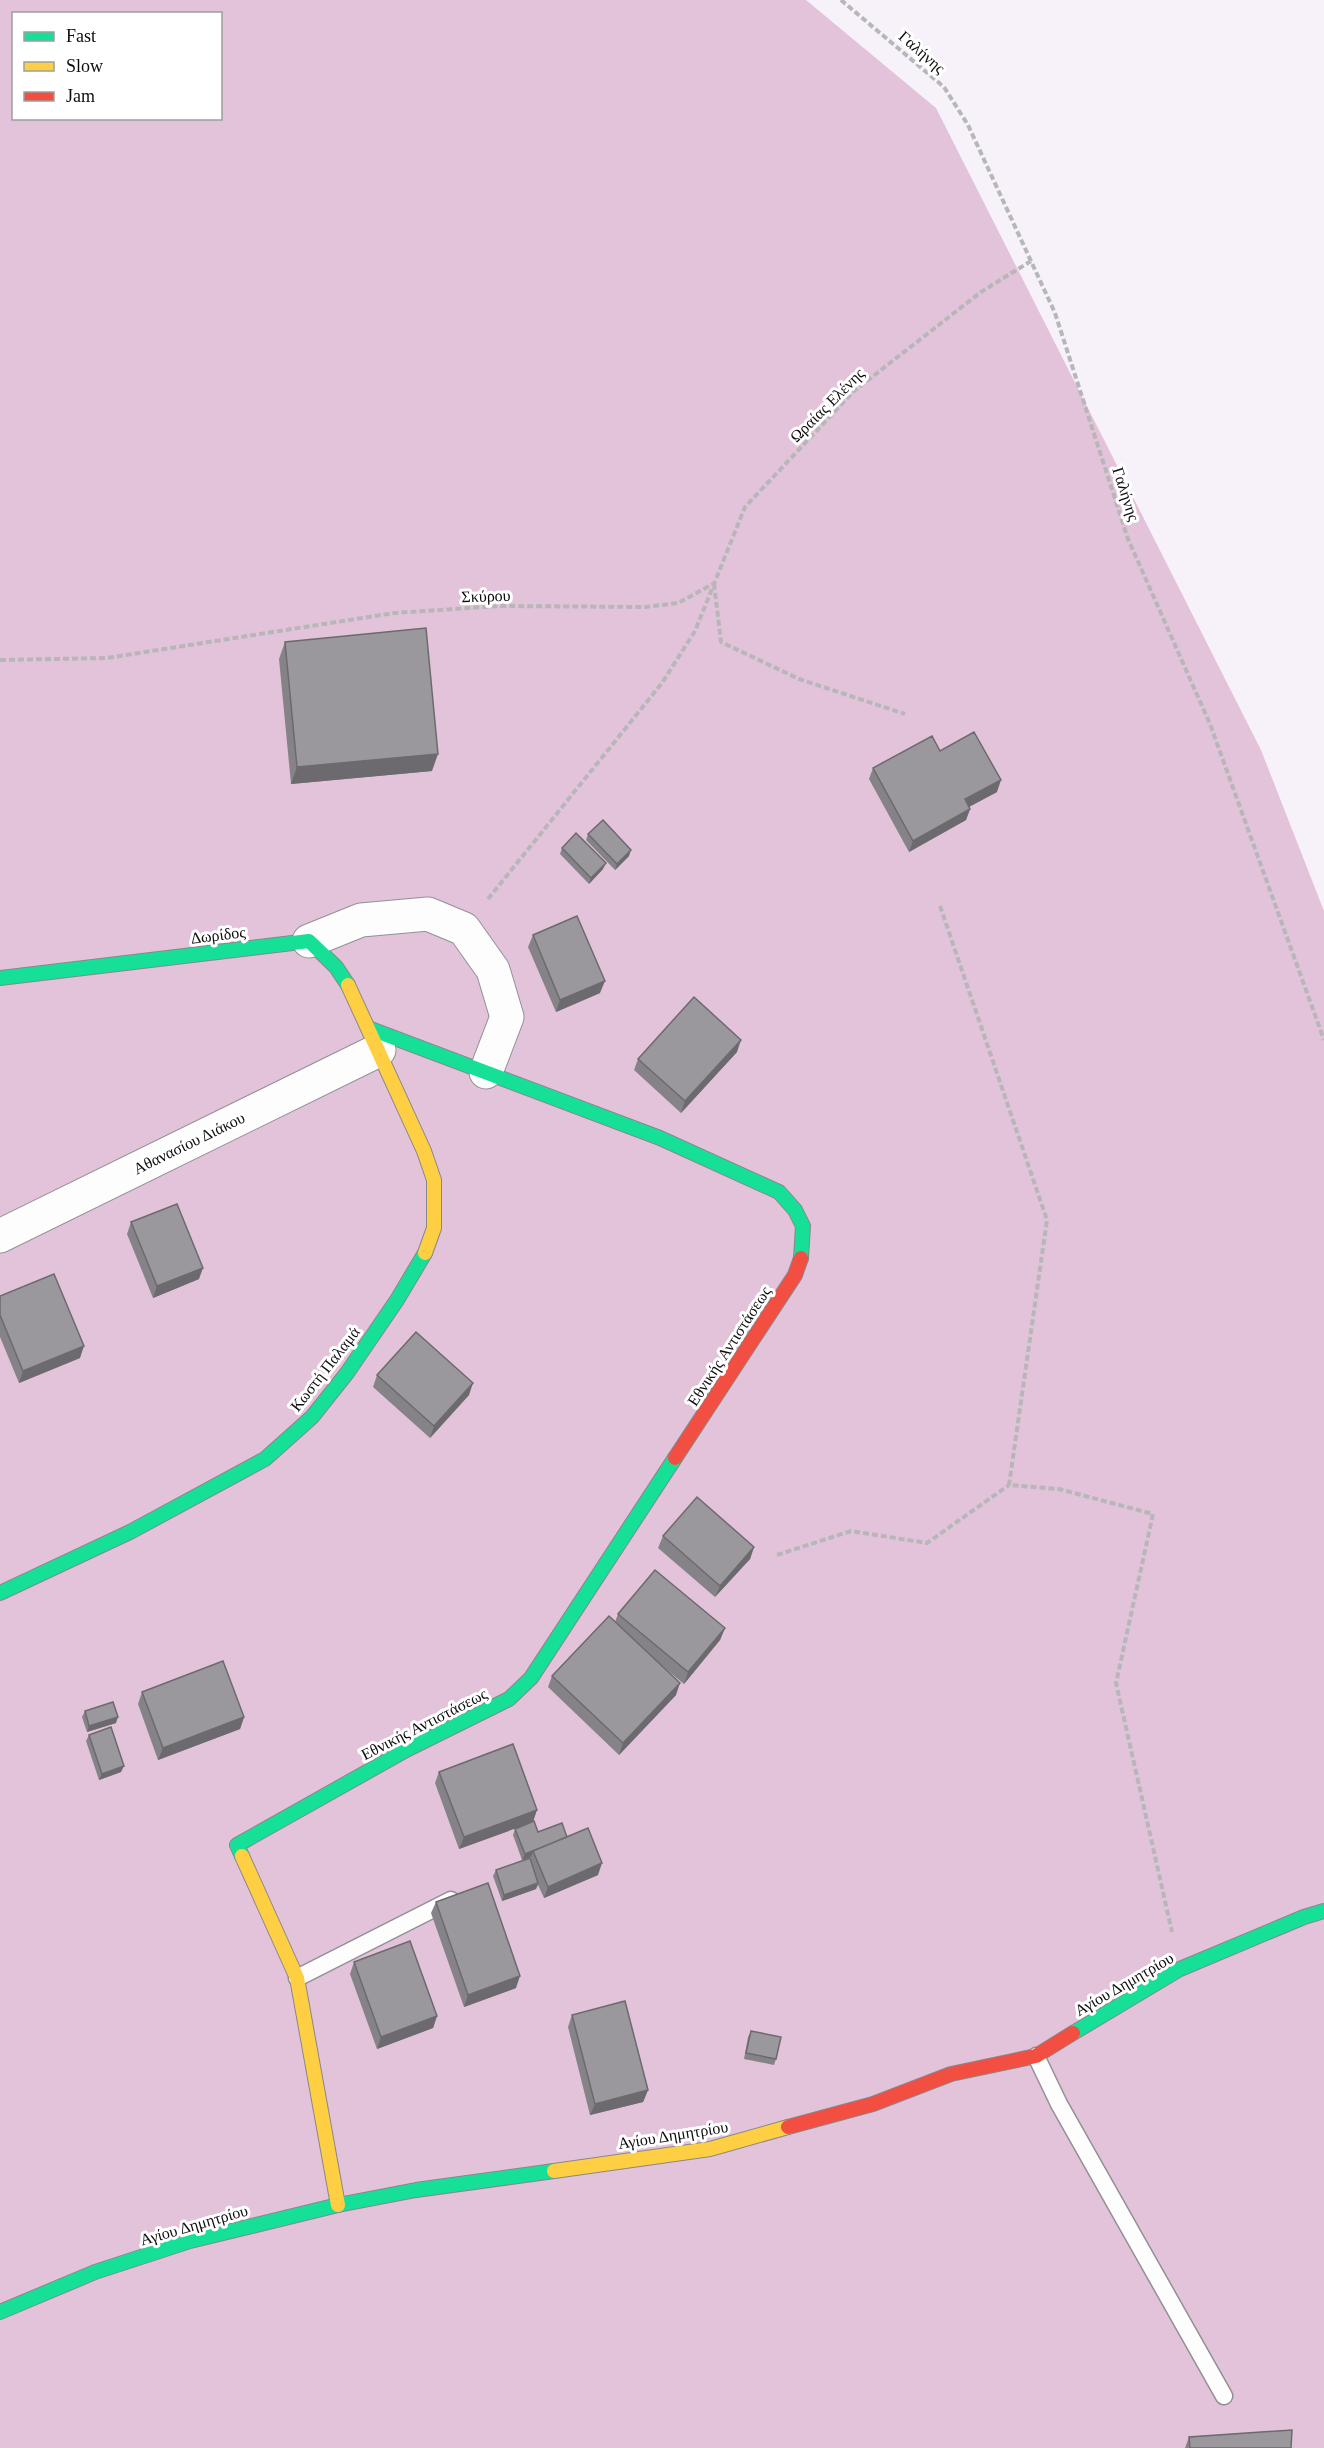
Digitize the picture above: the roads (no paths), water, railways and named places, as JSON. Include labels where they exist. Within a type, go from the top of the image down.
[{"type":"street","points":[[428,914],[464,929],[493,969],[507,1017],[486,1072],[374,1039],[348,985],[336,967],[309,941],[361,920],[428,914]]},
{"type":"street","name":"Δωρίδος","points":[[0,978],[309,941]]},
{"type":"street","name":"Αθανασίου Διάκου","points":[[0,1236],[374,1039]]},
{"type":"street","name":"Κωστή Παλαμά","points":[[0,1593],[130,1532],[265,1459],[312,1417],[353,1364],[397,1300],[422,1260],[434,1227],[434,1180],[424,1151],[374,1039]]},
{"type":"street","name":"Εθνικής Αντιστάσεως","points":[[338,2205],[297,1978],[237,1845],[406,1750],[509,1699],[531,1678],[795,1275],[801,1262],[803,1226],[795,1210],[779,1192],[660,1138],[486,1072]]},
{"type":"street","name":"Αγίου Δημητρίου","points":[[0,2312],[95,2272],[190,2241],[338,2205],[416,2190],[710,2149],[873,2104],[951,2074],[1036,2056],[1180,1969],[1304,1917],[1324,1911]]},
{"type":"lane","points":[[297,1978],[467,1892]]},
{"type":"lane","points":[[1036,2056],[1059,2104],[1224,2396]]}]
